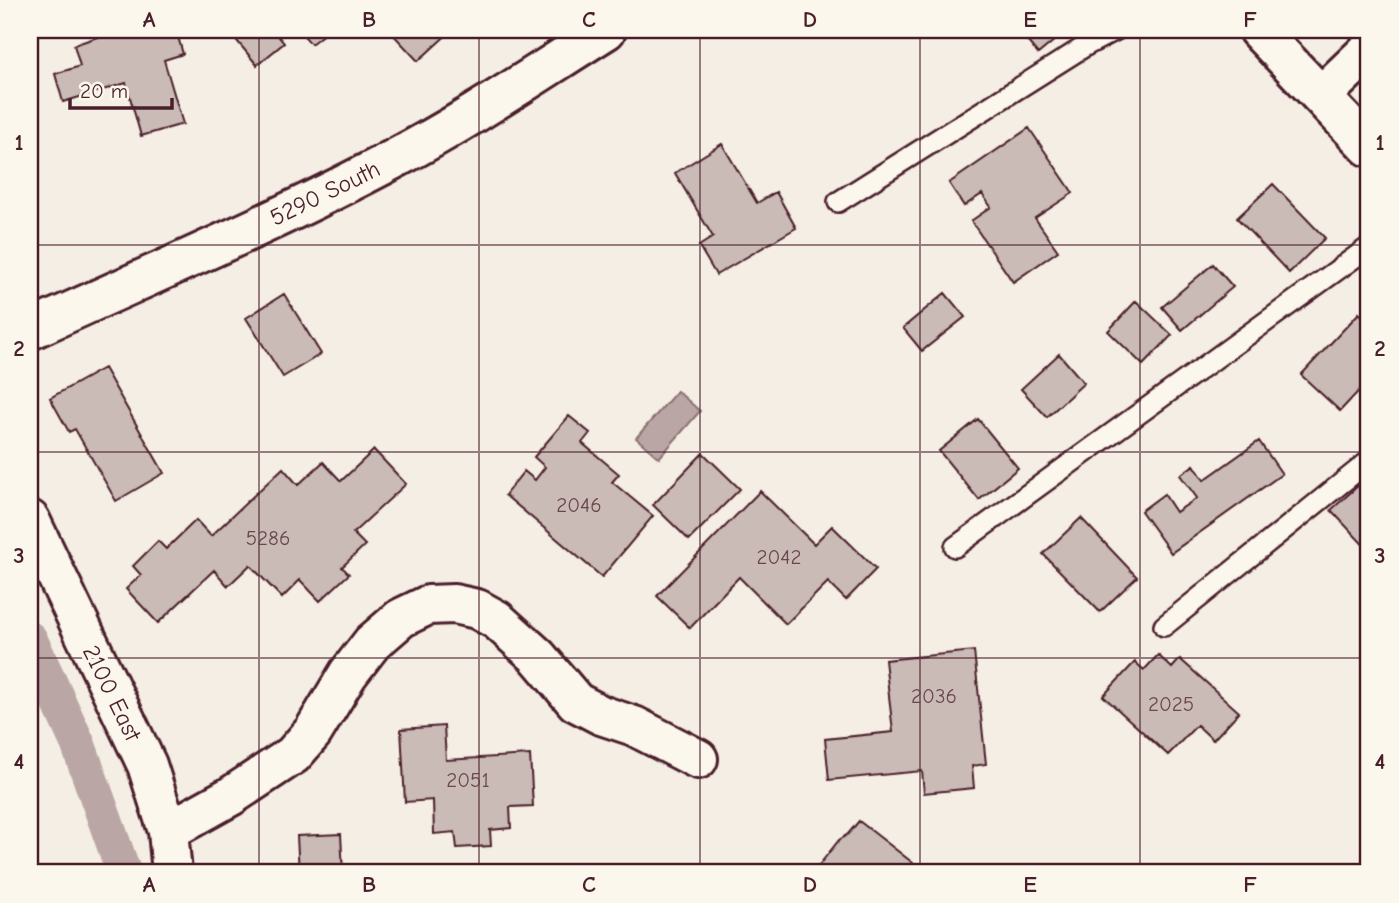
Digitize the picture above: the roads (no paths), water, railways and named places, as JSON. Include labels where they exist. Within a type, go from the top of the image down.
[{"type":"street","name":"5290 South","points":[[30,330],[302,206],[396,159],[606,30]]},
{"type":"street","points":[[1258,30],[1369,146]]},
{"type":"street","points":[[1321,96],[1369,50]]},
{"type":"street","name":"2100 East","points":[[30,520],[147,765],[168,831],[172,873]]},
{"type":"street","points":[[168,831],[231,796],[293,755],[313,732],[348,674],[372,643],[401,618],[429,605],[454,604],[477,609],[497,620],[537,656],[576,702],[601,715],[634,726],[698,759]]},
{"type":"lane","points":[[838,202],[1087,45],[1116,30]]},
{"type":"lane","points":[[956,547],[1369,247]]},
{"type":"lane","points":[[1164,626],[1369,461]]},
{"type":"waterway","points":[[30,639],[78,744],[124,873]]}]
